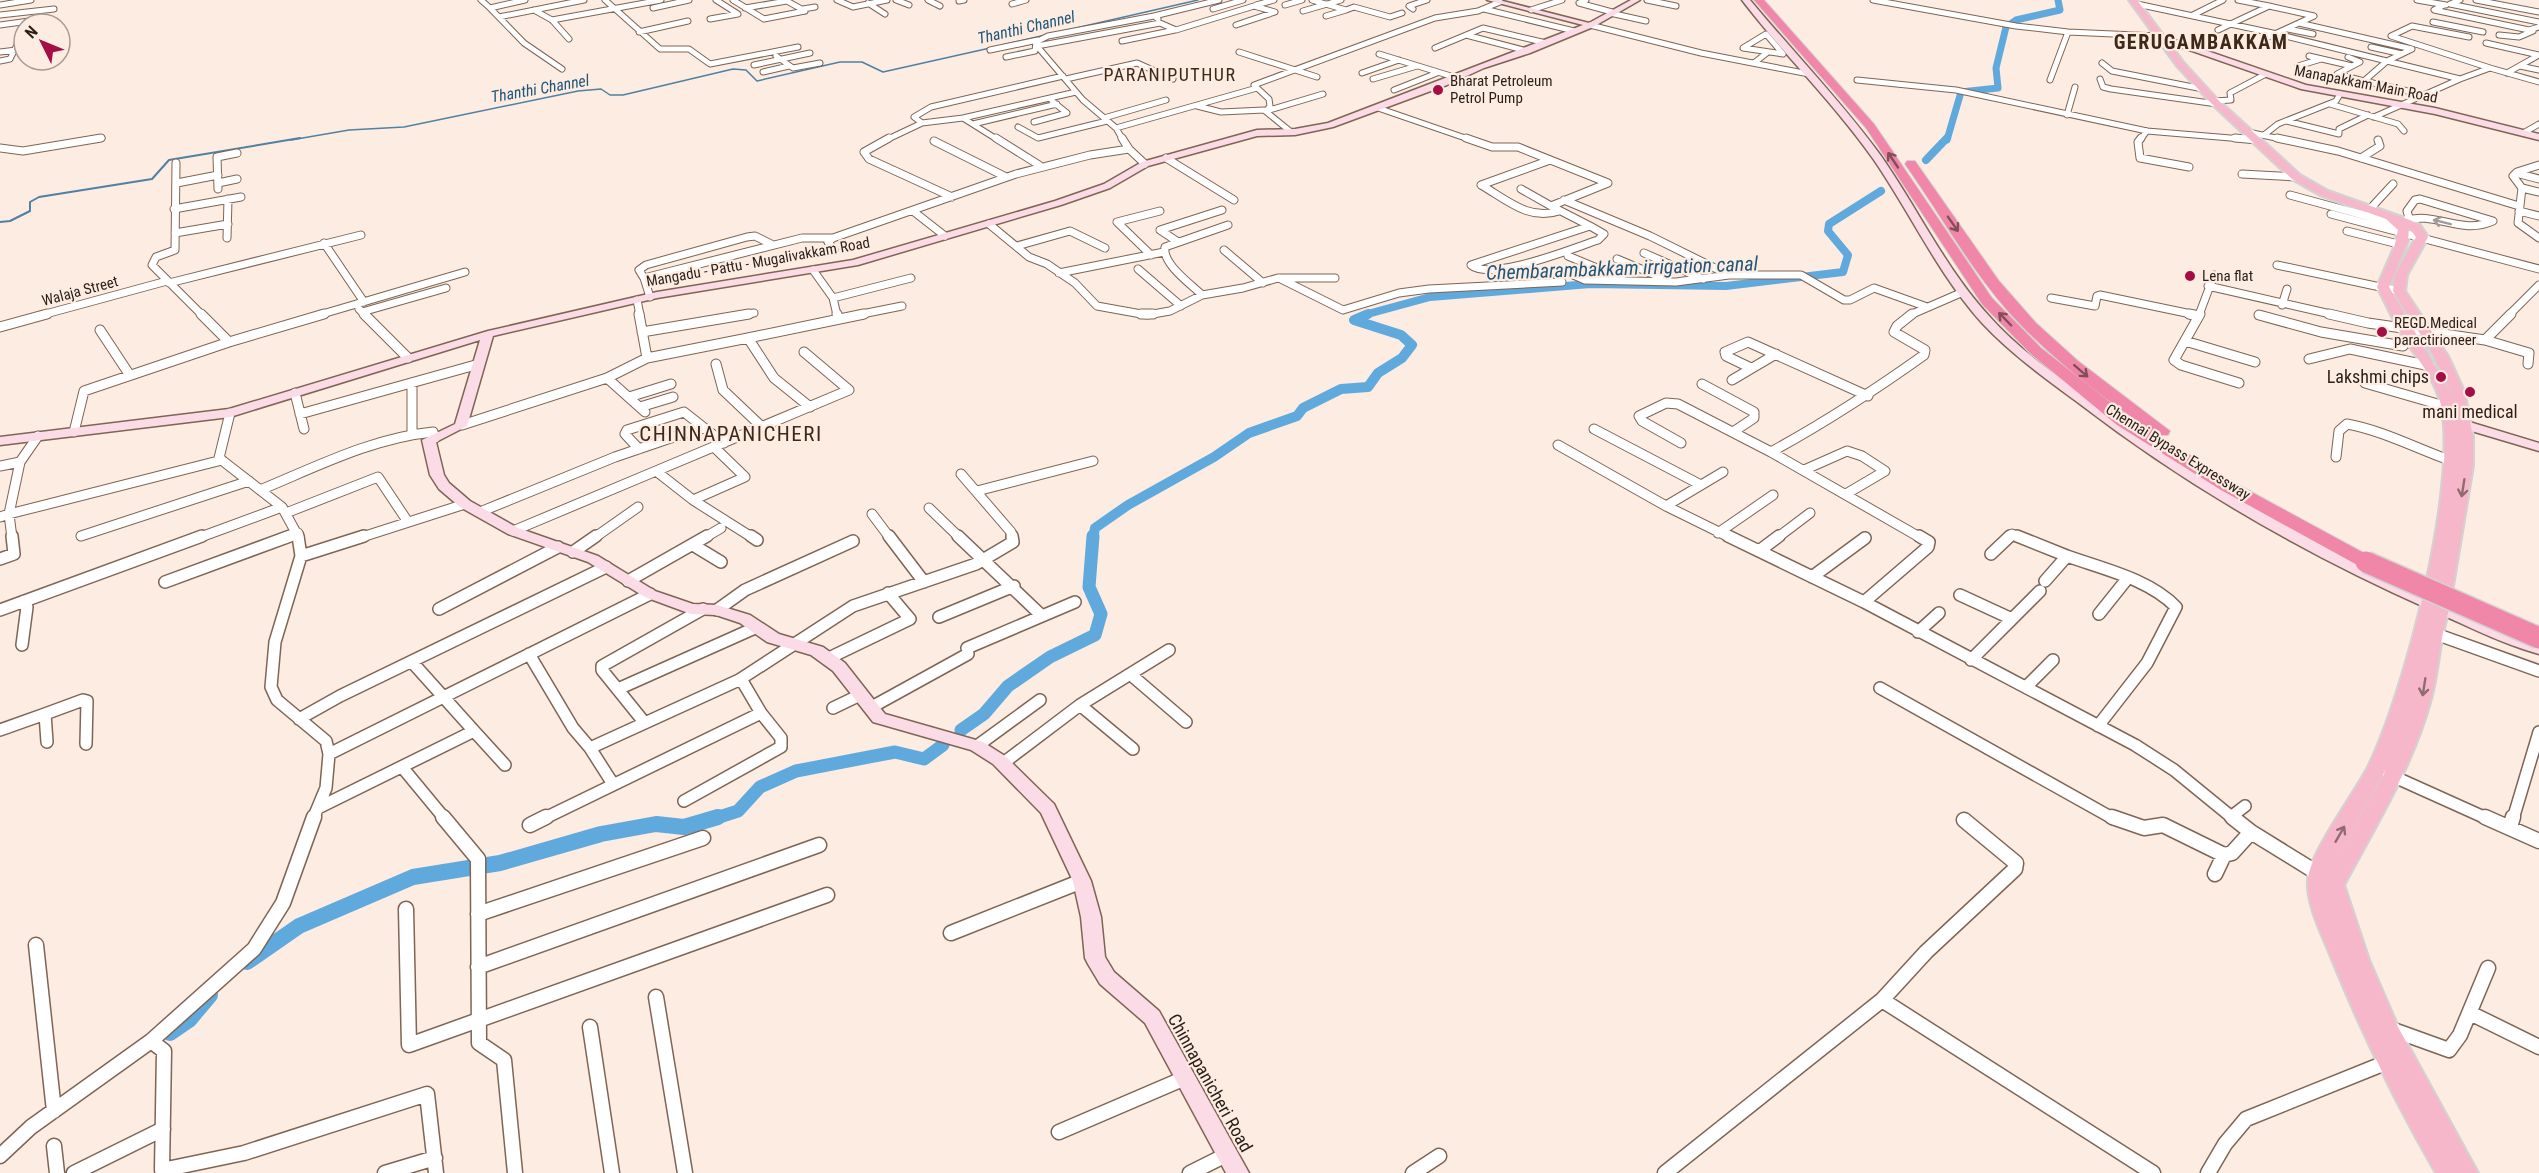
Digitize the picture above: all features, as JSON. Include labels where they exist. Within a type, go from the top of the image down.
[{"type":"highway","name":"Chennai Bypass Expressway","points":[[1759,0],[1870,126],[1987,301],[2036,351],[2123,422],[2227,486],[2539,638]]},
{"type":"highway","name":"Chennai Bypass Expressway","points":[[1771,0],[1878,116],[1993,283],[2046,340],[2091,380],[2185,446],[2371,557],[2539,625]]},
{"type":"main road","points":[[2138,2],[2188,72],[2203,89],[2247,132],[2260,138],[2296,177],[2324,193],[2408,222],[2416,227],[2422,239],[2402,275],[2399,291],[2440,356],[2457,391],[2433,633],[2422,699],[2333,885],[2346,935],[2388,1028],[2396,1060],[2465,1173]]},
{"type":"main road","points":[[2408,222],[2383,287],[2405,328],[2409,345],[2428,362],[2454,417],[2466,466],[2434,607],[2394,730],[2385,773],[2319,874],[2332,932],[2450,1173]]},
{"type":"street","points":[[0,4],[31,0]]},
{"type":"street","points":[[481,0],[524,43],[562,69]]},
{"type":"street","points":[[490,8],[525,0]]},
{"type":"street","points":[[499,17],[584,0]]},
{"type":"street","points":[[606,1],[616,0]]},
{"type":"street","points":[[552,20],[661,0]]},
{"type":"street","points":[[621,15],[688,0]]},
{"type":"street","points":[[710,19],[738,14],[716,0]]},
{"type":"street","points":[[733,0],[756,15],[770,19],[805,11],[801,8]]},
{"type":"street","points":[[862,0],[885,14]]},
{"type":"street","points":[[830,4],[839,1],[853,7],[887,0]]},
{"type":"street","points":[[896,0],[909,5]]},
{"type":"street","points":[[928,0],[940,6]]},
{"type":"street","points":[[1012,4],[1026,0]]},
{"type":"street","points":[[1006,57],[1035,51],[1038,43],[1048,36],[1154,16],[1219,0]]},
{"type":"street","points":[[1189,15],[1239,0],[1275,12],[1236,25]]},
{"type":"street","points":[[1122,41],[1176,30],[1274,0]]},
{"type":"street","points":[[1285,5],[1302,0]]},
{"type":"street","points":[[1312,0],[1346,10]]},
{"type":"street","points":[[1303,11],[1341,0]]},
{"type":"street","points":[[1413,9],[1409,6],[1427,0]]},
{"type":"street","points":[[1491,0],[1688,50],[1809,74]]},
{"type":"street","points":[[1531,10],[1562,0]]},
{"type":"street","points":[[1586,0],[1579,3],[1646,21]]},
{"type":"street","name":"Mangadu - Pattu - Mugalivakkam Road","points":[[0,441],[230,413],[488,333],[650,297],[854,263],[1107,186],[1145,164],[1257,133],[1291,132],[1330,125],[1381,109],[1454,77],[1574,32],[1636,0]]},
{"type":"street","points":[[1647,0],[1676,6]]},
{"type":"street","points":[[1746,0],[1876,158],[1962,292],[1987,321],[2027,358],[2134,442],[2244,509],[2434,607],[2539,649]]},
{"type":"street","points":[[1873,0],[2016,26],[2068,32],[2162,37]]},
{"type":"street","points":[[2193,15],[2223,0]]},
{"type":"street","points":[[2238,0],[2314,16],[2264,39]]},
{"type":"street","points":[[2417,0],[2447,4],[2539,24]]},
{"type":"street","points":[[2460,0],[2434,10],[2539,32]]},
{"type":"street","points":[[2475,0],[2539,12]]},
{"type":"street","points":[[606,1],[639,32],[664,51],[688,49],[710,64],[798,46]]},
{"type":"street","points":[[745,8],[783,1],[801,8],[815,7]]},
{"type":"street","points":[[1266,111],[1270,101],[1254,85],[1435,18],[1484,9],[1500,2]]},
{"type":"street","points":[[2138,2],[2460,79]]},
{"type":"street","points":[[1326,16],[1372,3]]},
{"type":"street","points":[[2218,30],[2269,6]]},
{"type":"street","points":[[1354,8],[1390,17],[1401,13]]},
{"type":"street","points":[[0,15],[54,9]]},
{"type":"street","points":[[1484,9],[1574,32]]},
{"type":"street","points":[[534,10],[552,20],[569,39]]},
{"type":"street","points":[[1154,16],[1176,30]]},
{"type":"street","points":[[990,50],[1171,20]]},
{"type":"street","points":[[2418,20],[2438,21],[2483,32]]},
{"type":"street","points":[[2468,29],[2478,20]]},
{"type":"street","points":[[639,32],[688,21]]},
{"type":"street","points":[[2299,23],[2414,46],[2538,80]]},
{"type":"street","points":[[2539,24],[2512,43],[2539,49]]},
{"type":"street","points":[[1435,48],[1492,25],[1542,45]]},
{"type":"street","points":[[2414,46],[2391,36],[2412,26],[2469,37]]},
{"type":"street","points":[[1483,28],[1542,45]]},
{"type":"street","points":[[2288,29],[2313,34]]},
{"type":"street","points":[[1474,32],[1542,45]]},
{"type":"street","points":[[2050,80],[2068,32]]},
{"type":"street","points":[[1756,62],[1796,67],[1766,34],[1743,48],[1783,54]]},
{"type":"street","points":[[1466,35],[1542,45]]},
{"type":"street","points":[[2499,35],[2519,37]]},
{"type":"street","name":"Manapakkam Main Road","points":[[2162,37],[2264,75],[2340,94],[2404,105],[2539,137]]},
{"type":"street","points":[[1038,43],[1076,92],[1116,128],[1129,149],[1145,164]]},
{"type":"street","points":[[2486,43],[2539,55]]},
{"type":"street","points":[[2312,48],[2320,44]]},
{"type":"street","points":[[2300,46],[2361,61],[2337,75],[2425,95]]},
{"type":"street","points":[[2364,81],[2387,61],[2414,46]]},
{"type":"street","points":[[2371,47],[2402,54]]},
{"type":"street","points":[[1239,52],[1317,77]]},
{"type":"street","points":[[1756,62],[1768,52]]},
{"type":"street","points":[[771,53],[795,68],[820,63]]},
{"type":"street","points":[[754,65],[810,53]]},
{"type":"street","points":[[1379,54],[1454,77]]},
{"type":"street","points":[[2507,73],[2539,55]]},
{"type":"street","points":[[2309,56],[2352,66]]},
{"type":"street","points":[[2298,66],[2322,59]]},
{"type":"street","points":[[1362,73],[1400,60]]},
{"type":"street","points":[[922,123],[914,117],[915,114],[931,107],[1029,84],[1137,63],[1173,79]]},
{"type":"street","points":[[2102,63],[2105,68],[2112,71],[2203,89]]},
{"type":"street","points":[[763,72],[789,66]]},
{"type":"street","points":[[1373,79],[1417,66]]},
{"type":"street","points":[[2520,66],[2539,70]]},
{"type":"street","points":[[2286,121],[2339,134],[2339,129],[2404,105],[2490,68]]},
{"type":"street","points":[[1394,90],[1437,73]]},
{"type":"street","points":[[2100,79],[2103,87],[2111,89],[2216,103],[2230,100],[2230,93],[2236,88],[2264,75]]},
{"type":"street","points":[[1017,77],[1029,84]]},
{"type":"street","points":[[1857,80],[1956,90],[2067,116],[2147,131],[2260,138],[2361,158],[2539,216]]},
{"type":"street","points":[[2067,116],[2075,87]]},
{"type":"street","points":[[1116,128],[1257,88]]},
{"type":"street","points":[[952,197],[869,159],[864,152],[883,140],[906,132],[922,123],[963,118],[1076,92]]},
{"type":"street","points":[[1197,106],[1221,112],[1255,109],[1266,111],[1323,94]]},
{"type":"street","points":[[2260,138],[2273,127],[2336,101],[2340,94]]},
{"type":"street","points":[[1034,122],[1067,112],[1048,98]]},
{"type":"street","points":[[1018,127],[1038,138],[1166,100]]},
{"type":"street","points":[[973,124],[1057,104]]},
{"type":"street","points":[[2330,104],[2398,124],[2404,131]]},
{"type":"street","points":[[1381,109],[1492,147],[1518,147],[1608,183],[1551,206]]},
{"type":"street","points":[[1266,111],[1291,132]]},
{"type":"street","points":[[963,118],[1039,165]]},
{"type":"street","points":[[2525,132],[2539,124]]},
{"type":"street","points":[[2147,131],[2138,142],[2140,158],[2189,167]]},
{"type":"street","points":[[0,148],[23,151],[102,138]]},
{"type":"street","points":[[2361,158],[2380,146],[2378,140]]},
{"type":"street","points":[[934,141],[1006,177]]},
{"type":"street","points":[[644,278],[802,238],[833,238],[913,212],[1039,165],[1129,149]]},
{"type":"street","points":[[218,182],[217,158],[237,153]]},
{"type":"street","points":[[1166,158],[1234,200]]},
{"type":"street","points":[[1550,160],[1481,185],[1529,213],[1544,216],[1558,211]]},
{"type":"street","points":[[176,163],[175,250],[156,257],[152,265],[229,342]]},
{"type":"street","points":[[2539,165],[2513,176],[2522,188],[2539,192]]},
{"type":"street","points":[[2525,169],[2539,172]]},
{"type":"street","points":[[2516,173],[2539,178]]},
{"type":"street","points":[[2242,174],[2296,177]]},
{"type":"street","points":[[177,183],[237,179]]},
{"type":"street","points":[[2371,210],[2393,184]]},
{"type":"street","points":[[2522,188],[2518,223],[2539,238]]},
{"type":"street","points":[[1521,189],[1558,211],[1590,226],[1604,234],[1598,240],[1500,270],[1483,271],[1472,265],[1590,226]]},
{"type":"street","points":[[2290,195],[2408,222]]},
{"type":"street","points":[[174,209],[241,197]]},
{"type":"street","points":[[227,238],[228,199]]},
{"type":"street","points":[[2331,214],[2408,222],[2462,227],[2493,221],[2460,209],[2418,199],[2406,212],[2408,222]]},
{"type":"street","points":[[1564,200],[1650,236],[1729,275]]},
{"type":"street","points":[[2452,216],[2460,209]]},
{"type":"street","points":[[1178,242],[1160,230],[1222,210]]},
{"type":"street","points":[[1151,255],[1117,222],[1160,211]]},
{"type":"street","points":[[913,212],[945,236]]},
{"type":"street","points":[[2347,231],[2408,222]]},
{"type":"street","points":[[175,233],[228,224]]},
{"type":"street","points":[[988,224],[1029,257],[1047,264],[1075,283],[1097,306],[1147,315],[1170,311],[1202,295],[1278,278],[1335,278]]},
{"type":"street","points":[[1202,295],[1171,265],[1164,252],[1165,247],[1228,225]]},
{"type":"street","points":[[1017,246],[1070,231],[1078,232],[1105,248]]},
{"type":"street","name":"Walaja Street","points":[[0,327],[168,282],[361,235]]},
{"type":"street","points":[[650,297],[639,270],[646,265],[747,237],[755,236],[773,246]]},
{"type":"street","points":[[833,238],[828,242],[834,250]]},
{"type":"street","points":[[2422,239],[2539,269]]},
{"type":"street","points":[[324,243],[364,302]]},
{"type":"street","points":[[1224,250],[1263,283]]},
{"type":"street","points":[[1059,273],[1164,252]]},
{"type":"street","points":[[1644,253],[1707,280]]},
{"type":"street","points":[[1568,256],[1627,280]]},
{"type":"street","points":[[1617,259],[1671,282]]},
{"type":"street","points":[[2277,265],[2399,291]]},
{"type":"street","points":[[1138,269],[1181,306]]},
{"type":"street","points":[[1525,269],[1540,276],[1559,271],[1585,280],[1671,282],[1707,280],[1729,275],[1801,274],[1844,300],[1850,300],[1874,288],[1927,306]]},
{"type":"street","points":[[813,270],[833,298],[838,318]]},
{"type":"street","points":[[74,432],[84,391],[229,342],[465,272]]},
{"type":"street","points":[[2214,275],[2208,286],[2199,316],[2174,360],[2181,365],[2240,383]]},
{"type":"street","points":[[833,298],[911,278]]},
{"type":"street","points":[[1278,278],[1343,310],[1379,298],[1426,289],[1562,282]]},
{"type":"street","points":[[2485,340],[2539,285]]},
{"type":"street","points":[[2208,286],[2282,305],[2485,340],[2529,353],[2528,364]]},
{"type":"street","points":[[362,312],[446,288]]},
{"type":"street","points":[[2282,305],[2287,289]]},
{"type":"street","points":[[1771,452],[1814,430],[1868,396],[1924,355],[1925,351],[1921,345],[1894,332],[1895,328],[1927,306],[1962,292]]},
{"type":"street","points":[[2052,298],[2095,306],[2097,296],[2100,295],[2199,316]]},
{"type":"street","points":[[637,300],[647,358]]},
{"type":"street","points":[[355,304],[408,358]]},
{"type":"street","points":[[260,489],[362,448],[412,434],[433,432],[435,438],[462,425],[607,378],[647,358],[902,306]]},
{"type":"street","points":[[642,332],[754,313]]},
{"type":"street","points":[[2259,315],[2321,332],[2409,345]]},
{"type":"street","points":[[100,330],[129,374]]},
{"type":"street","points":[[462,425],[488,333]]},
{"type":"street","points":[[748,338],[774,378],[810,407]]},
{"type":"street","points":[[2185,341],[2255,362]]},
{"type":"street","points":[[1751,368],[1726,356],[1725,352],[1744,342],[1868,396]]},
{"type":"street","points":[[2309,359],[2350,349],[2428,362]]},
{"type":"street","points":[[513,531],[850,389],[804,352]]},
{"type":"street","points":[[1732,380],[1776,354]]},
{"type":"street","points":[[300,414],[479,364]]},
{"type":"street","points":[[716,364],[723,390],[762,427]]},
{"type":"street","points":[[607,378],[642,410],[674,397]]},
{"type":"street","points":[[412,383],[412,434]]},
{"type":"street","points":[[2365,383],[2539,447]]},
{"type":"street","points":[[629,397],[671,384]]},
{"type":"street","points":[[1702,384],[1754,412],[1754,418],[1733,432]]},
{"type":"street","points":[[295,393],[304,429]]},
{"type":"street","points":[[1682,443],[1642,422],[1639,416],[1672,403],[1771,452],[1929,542],[1928,547],[1864,602]]},
{"type":"street","points":[[639,449],[625,434],[627,430],[684,412],[703,427],[745,477],[693,500]]},
{"type":"street","points":[[0,1156],[31,1127],[151,1041],[254,949],[283,903],[326,788],[329,754],[326,741],[277,700],[271,687],[275,642],[301,556],[298,533],[284,510],[219,458],[230,413]]},
{"type":"street","points":[[2336,457],[2339,431],[2347,424],[2370,428],[2466,466]]},
{"type":"street","points":[[480,513],[639,449],[703,427]]},
{"type":"street","points":[[1594,429],[1701,485]]},
{"type":"street","points":[[0,559],[15,554],[5,515],[9,496],[16,486],[21,462],[38,436]]},
{"type":"street","name":"Chinnapanicheri Road","points":[[435,438],[429,440],[437,475],[444,486],[465,504],[480,513],[513,531],[606,567],[650,594],[692,609],[710,610],[744,619],[773,638],[829,658],[879,718],[977,746],[1002,764],[1048,809],[1082,880],[1091,917],[1095,958],[1107,978],[1152,1017],[1226,1155],[1238,1173]]},
{"type":"street","points":[[1558,445],[1666,506],[1864,602],[2098,726],[2174,770],[2251,832],[2319,874]]},
{"type":"street","points":[[1804,470],[1847,451],[1862,456],[1885,471],[1846,494]]},
{"type":"street","points":[[5,515],[222,460]]},
{"type":"street","points":[[977,491],[1093,461]]},
{"type":"street","points":[[0,466],[21,462]]},
{"type":"street","points":[[656,471],[693,500],[757,540]]},
{"type":"street","points":[[1666,506],[1723,472]]},
{"type":"street","points":[[590,748],[741,679],[834,615],[888,593],[984,560],[1004,549],[1013,542],[1013,537],[961,474]]},
{"type":"street","points":[[0,610],[378,477],[408,522]]},
{"type":"street","points":[[81,536],[249,481]]},
{"type":"street","points":[[1718,533],[1773,495]]},
{"type":"street","points":[[301,556],[465,504]]},
{"type":"street","points":[[440,609],[566,550],[638,507]]},
{"type":"street","points":[[929,508],[1014,586],[1042,616]]},
{"type":"street","points":[[1759,551],[1810,513]]},
{"type":"street","points":[[872,514],[924,582]]},
{"type":"street","points":[[628,581],[722,528]]},
{"type":"street","points":[[165,582],[298,533]]},
{"type":"street","points":[[1992,554],[2012,534],[2157,591],[2172,600],[2176,608],[2147,663],[2098,726]]},
{"type":"street","points":[[1812,577],[1865,538]]},
{"type":"street","points":[[644,722],[602,670],[606,662],[745,590],[853,541]]},
{"type":"street","points":[[693,544],[721,562]]},
{"type":"street","points":[[1971,660],[2043,586],[2067,556]]},
{"type":"street","points":[[299,719],[606,567]]},
{"type":"street","points":[[2099,614],[2127,579]]},
{"type":"street","points":[[939,617],[1014,586]]},
{"type":"street","points":[[829,658],[910,619],[888,593]]},
{"type":"street","points":[[329,754],[650,594]]},
{"type":"street","points":[[1960,595],[2012,619]]},
{"type":"street","points":[[22,645],[27,607],[24,601]]},
{"type":"street","points":[[833,708],[865,701],[967,651],[1076,602]]},
{"type":"street","points":[[1918,632],[1939,613]]},
{"type":"street","points":[[618,689],[757,627]]},
{"type":"street","points":[[2433,633],[2539,671]]},
{"type":"street","points":[[1002,764],[1080,705],[1169,650]]},
{"type":"street","points":[[529,654],[573,728],[590,748],[613,784]]},
{"type":"street","points":[[2026,687],[2053,660]]},
{"type":"street","points":[[412,662],[505,765]]},
{"type":"street","points":[[1130,674],[1186,722]]},
{"type":"street","points":[[684,801],[781,747],[783,743],[761,713],[741,679]]},
{"type":"street","points":[[1880,688],[2116,820],[2144,828],[2163,825],[2224,855],[2232,853],[2251,832]]},
{"type":"street","points":[[0,730],[83,700],[87,701],[86,744]]},
{"type":"street","points":[[977,746],[1040,700]]},
{"type":"street","points":[[1080,705],[1133,749]]},
{"type":"street","points":[[530,825],[761,713]]},
{"type":"street","points":[[45,714],[47,742]]},
{"type":"street","points":[[318,808],[474,731]]},
{"type":"street","points":[[2510,827],[2539,732]]},
{"type":"street","points":[[402,767],[478,859],[479,1043],[504,1060],[515,1173]]},
{"type":"street","points":[[2385,773],[2539,841]]},
{"type":"street","points":[[2232,816],[2245,806]]},
{"type":"street","points":[[1665,1173],[1882,1000],[1926,952],[2015,868],[2016,863],[2009,856],[1964,820]]},
{"type":"street","points":[[478,914],[703,838]]},
{"type":"street","points":[[478,967],[819,845]]},
{"type":"street","points":[[2215,874],[2224,855]]},
{"type":"street","points":[[951,933],[1082,880]]},
{"type":"street","points":[[406,909],[409,1045],[827,895]]},
{"type":"street","points":[[36,945],[54,1111]]},
{"type":"street","points":[[2388,1028],[2449,1050],[2470,1013],[2488,968]]},
{"type":"street","points":[[656,998],[685,1173]]},
{"type":"street","points":[[1882,1000],[2153,1173]]},
{"type":"street","points":[[2470,1013],[2539,1047]]},
{"type":"street","points":[[590,1027],[612,1173]]},
{"type":"street","points":[[151,1041],[164,1051],[162,1171],[244,1153],[427,1094],[436,1166],[385,1173]]},
{"type":"street","points":[[2208,1173],[2225,1144],[2246,1119],[2396,1060]]},
{"type":"street","points":[[1059,1132],[1185,1078]]},
{"type":"street","points":[[74,1173],[163,1129]]},
{"type":"street","points":[[54,1146],[57,1173]]},
{"type":"street","points":[[1190,1173],[1226,1155]]},
{"type":"street","points":[[1413,1173],[1438,1156]]},
{"type":"waterway","name":"Thanthi Channel","points":[[1002,45],[1198,0]]},
{"type":"waterway","name":"Chembarambakkam irrigation canal","points":[[1947,140],[1961,92],[1998,88],[1996,68],[2006,27],[2016,20],[2060,10],[2058,0]]},
{"type":"waterway","name":"Thanthi Channel","points":[[291,140],[349,130],[404,127],[578,91],[601,89],[610,95],[623,95],[733,69],[746,70],[757,81],[840,62],[862,62],[883,72],[990,48]]},
{"type":"waterway","name":"Thanthi Channel","points":[[0,222],[10,221],[30,211],[30,202],[39,197],[152,179],[169,160],[300,138]]},
{"type":"waterway","name":"Chembarambakkam irrigation canal","points":[[1926,160],[1947,138]]},
{"type":"waterway","name":"Chembarambakkam irrigation canal","points":[[1364,315],[1430,297],[1590,284],[1726,286],[1843,272],[1848,255],[1828,231],[1829,224],[1881,191]]},
{"type":"waterway","name":"Chembarambakkam irrigation canal","points":[[1093,538],[1095,528],[1128,505],[1214,457],[1249,433],[1297,416],[1303,408],[1341,389],[1368,387],[1378,373],[1402,358],[1412,345],[1401,335],[1354,320],[1368,314]]},
{"type":"waterway","name":"Chembarambakkam irrigation canal","points":[[961,730],[984,714],[1008,686],[1050,657],[1095,635],[1101,614],[1089,587],[1093,536]]},
{"type":"waterway","name":"Chembarambakkam irrigation canal","points":[[713,819],[738,811],[760,787],[796,771],[895,752],[924,759],[943,745]]},
{"type":"waterway","name":"Chembarambakkam irrigation canal","points":[[247,962],[299,926],[413,877],[500,863],[601,834],[656,824],[684,827],[718,817]]},
{"type":"waterway","name":"Chembarambakkam irrigation canal","points":[[170,1033],[189,1020],[210,995]]},
{"type":"place","name":"Bharat Petroleum Petrol Pump","points":[[1438,90]]},
{"type":"place","name":"Lena flat","points":[[2190,276]]},
{"type":"place","name":"REGD.Medical paractirioneer","points":[[2382,332]]},
{"type":"place","name":"Lakshmi chips","points":[[2441,377]]},
{"type":"place","name":"mani medical","points":[[2470,392]]},
{"type":"district","name":"GERUGAMBAKKAM","points":[[2201,42]]},
{"type":"district","name":"PARANIPUTHUR","points":[[1170,75]]},
{"type":"district","name":"CHINNAPANICHERI","points":[[731,434]]}]
